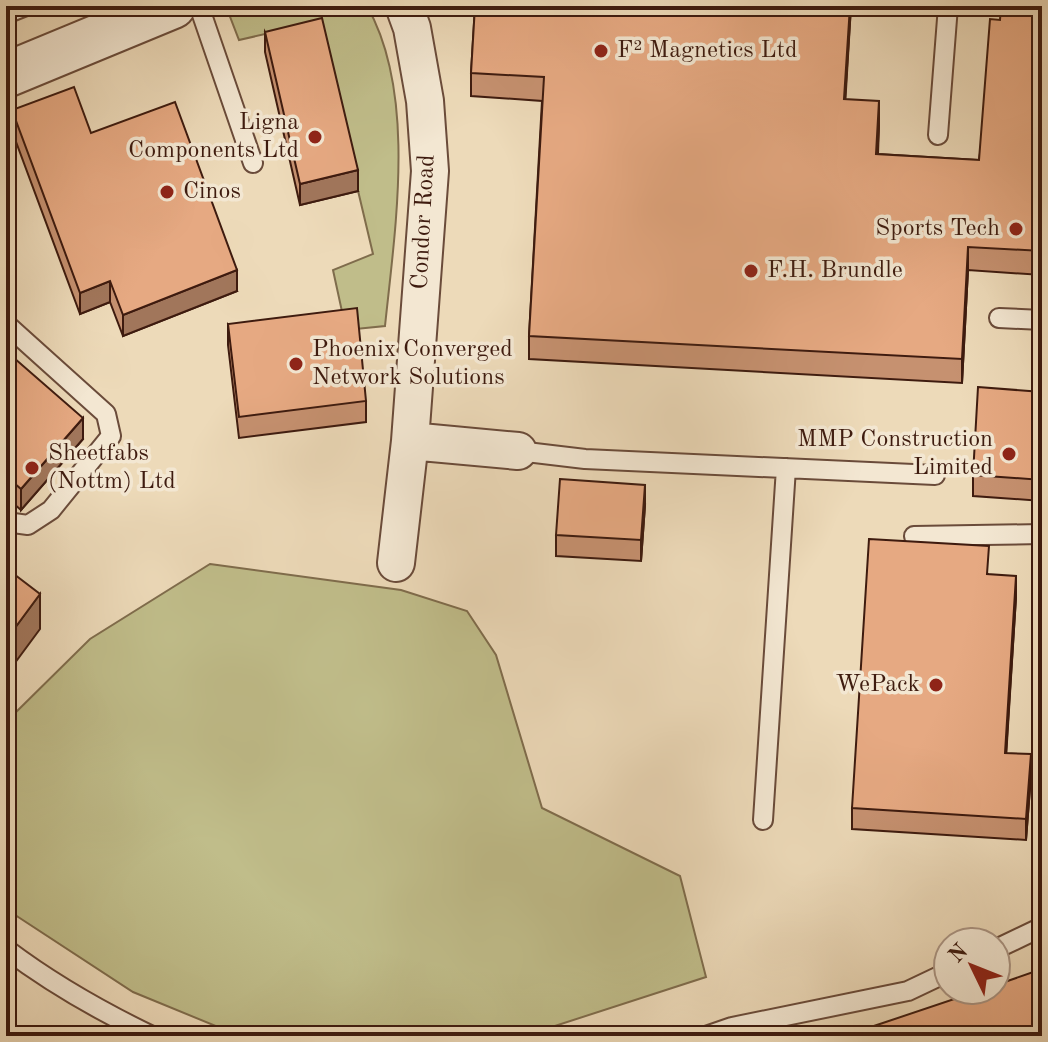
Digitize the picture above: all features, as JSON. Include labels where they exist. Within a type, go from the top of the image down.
[{"type":"street","points":[[6,75],[122,15],[173,6]]},
{"type":"street","name":"Condor Road","points":[[396,563],[410,441],[430,171],[425,101],[412,28],[404,6]]},
{"type":"street","points":[[410,441],[518,451]]},
{"type":"lane","points":[[6,14],[26,6]]},
{"type":"lane","points":[[199,6],[253,163]]},
{"type":"lane","points":[[938,135],[948,6]]},
{"type":"lane","points":[[999,318],[1042,320]]},
{"type":"lane","points":[[6,324],[106,414],[111,436],[51,510],[28,525],[6,522]]},
{"type":"lane","points":[[518,451],[585,459],[935,475]]},
{"type":"lane","points":[[763,820],[786,468]]},
{"type":"lane","points":[[914,536],[1042,534]]},
{"type":"lane","points":[[1012,941],[1042,927]]},
{"type":"lane","points":[[6,949],[119,1020],[152,1036]]},
{"type":"lane","points":[[706,1036],[732,1027],[908,991],[932,980]]},
{"type":"shaded area","points":[[250,6],[367,6],[383,41],[392,79],[398,163],[385,326],[346,330],[333,270],[373,254],[318,22],[239,40],[229,14]]},
{"type":"shaded area","points":[[210,564],[401,590],[467,611],[496,655],[542,808],[680,876],[706,977],[524,1036],[240,1036],[133,992],[6,909],[6,722],[90,639]]},
{"type":"building","name":"F.H. Brundle","points":[[475,6],[850,6],[844,99],[879,101],[876,154],[979,160],[990,19],[1000,20],[1001,6],[1042,6],[1042,251],[968,247],[962,359],[529,336],[544,77],[471,73]]},
{"type":"building","name":"Ligna Components Ltd","points":[[322,18],[358,170],[300,184],[265,32]]},
{"type":"building","points":[[74,87],[91,133],[175,102],[237,270],[123,315],[110,281],[80,293],[12,110]]},
{"type":"building","name":"Phoenix Converged Network Solutions","points":[[357,308],[366,401],[239,417],[228,324]]},
{"type":"building","name":"Sheetfabs (Nottm) Ltd","points":[[6,351],[83,418],[21,489],[6,476]]},
{"type":"building","name":"MMP Construction Limited","points":[[978,387],[1042,392],[1042,480],[973,475]]},
{"type":"building","points":[[560,479],[645,485],[641,540],[556,535]]},
{"type":"building","name":"WePack","points":[[869,539],[989,546],[987,574],[1016,576],[1005,753],[1031,754],[1026,819],[852,808]]},
{"type":"building","points":[[6,568],[40,594],[6,640]]},
{"type":"building","points":[[1042,969],[1042,1036],[864,1036],[862,1030],[933,1006],[1012,1006],[1012,979]]},
{"type":"place","name":"F² Magnetics Ltd","points":[[601,51]]},
{"type":"place","name":"Ligna Components Ltd","points":[[315,137]]},
{"type":"place","name":"Cinos","points":[[167,192]]},
{"type":"place","name":"Sports Tech","points":[[1016,229]]},
{"type":"place","name":"F.H. Brundle","points":[[751,271]]},
{"type":"place","name":"Phoenix Converged Network Solutions","points":[[296,364]]},
{"type":"place","name":"MMP Construction Limited","points":[[1009,454]]},
{"type":"place","name":"Sheetfabs (Nottm) Ltd","points":[[32,468]]},
{"type":"place","name":"WePack","points":[[936,685]]}]
